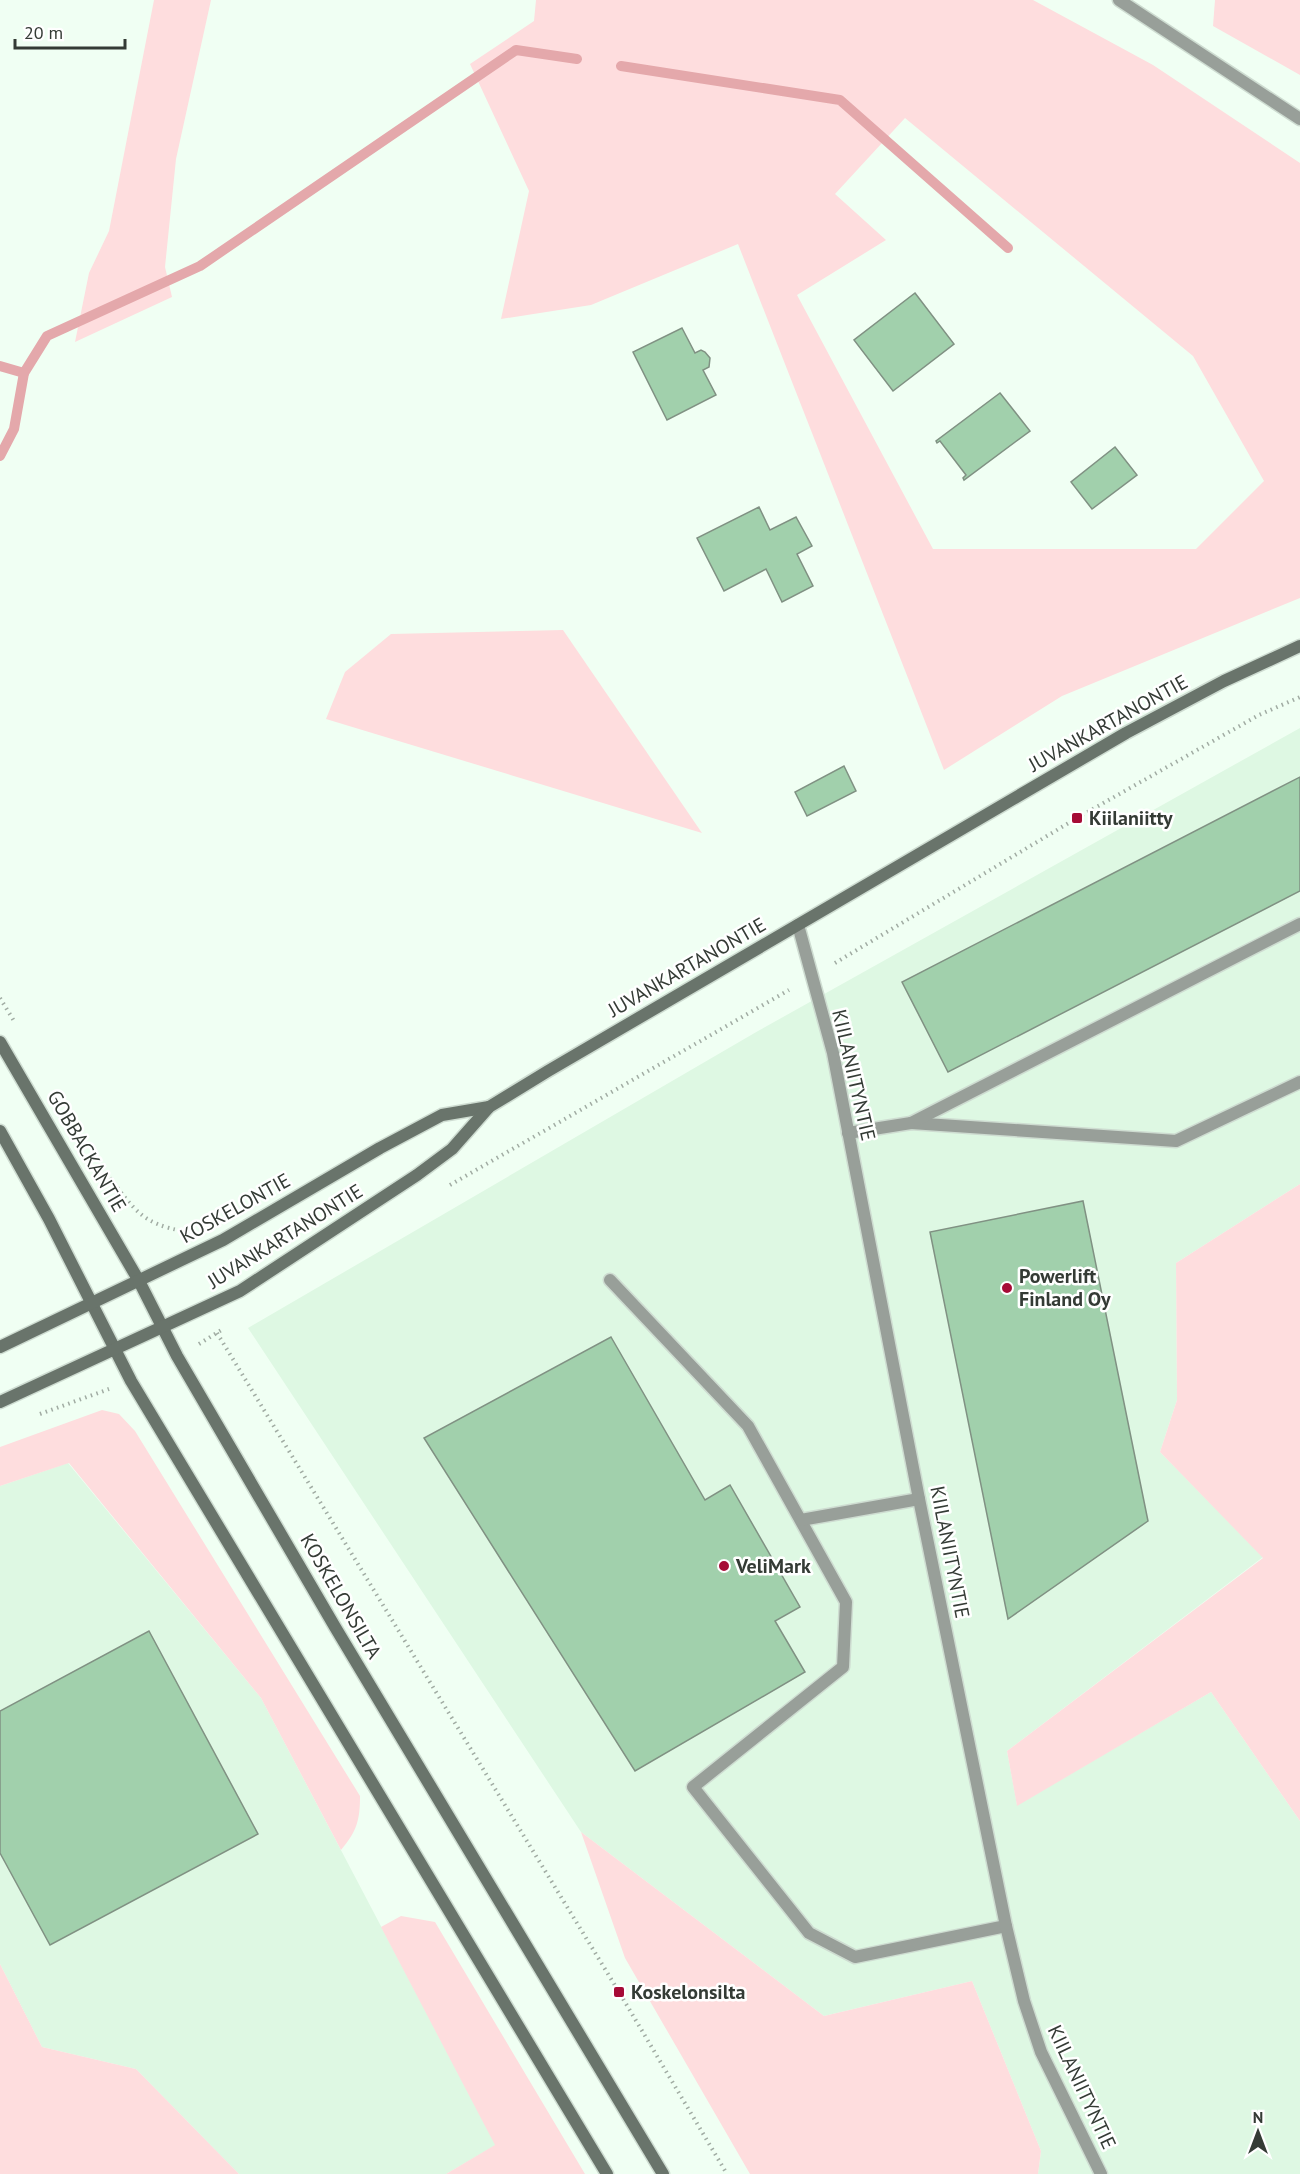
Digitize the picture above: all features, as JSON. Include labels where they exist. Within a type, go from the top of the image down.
[{"type":"main road","name":"JUVANKARTANONTIE","points":[[115,1350],[240,1291],[417,1176],[452,1149],[489,1107],[1126,734],[1224,681],[1300,646]]},
{"type":"main road","name":"GOBBACKANTIE","points":[[0,1042],[139,1281]]},
{"type":"main road","name":"KOSKELONTIE","points":[[0,1347],[223,1240],[380,1148],[442,1115],[489,1107]]},
{"type":"main road","points":[[0,1131],[49,1219],[130,1381],[607,2174]]},
{"type":"main road","name":"KOSKELONSILTA","points":[[139,1281],[177,1356],[335,1627],[663,2174]]},
{"type":"main road","points":[[0,1402],[115,1350]]},
{"type":"street","points":[[1119,0],[1300,119]]},
{"type":"street","points":[[911,1123],[1300,924]]},
{"type":"street","name":"KIILANIITYNTIE","points":[[798,925],[832,1053],[919,1498],[1006,1926],[1024,2001],[1041,2052],[1101,2174]]},
{"type":"street","points":[[848,1133],[911,1123],[1176,1142],[1300,1082]]},
{"type":"street","points":[[610,1280],[748,1426],[846,1602],[843,1667],[693,1787],[809,1933],[855,1957],[1006,1926]]},
{"type":"street","points":[[801,1520],[919,1498]]},
{"type":"path","points":[[446,1187],[811,978],[1077,818],[1259,715],[1300,697]]},
{"type":"path","points":[[0,998],[18,1028]]},
{"type":"path","points":[[104,1169],[135,1211],[149,1221],[182,1231],[192,1230]]},
{"type":"path","points":[[177,1356],[225,1327]]},
{"type":"path","name":"KOSKELONSILTA","points":[[217,1333],[619,1992],[727,2174]]},
{"type":"path","points":[[33,1416],[130,1381]]},
{"type":"shaded area","points":[[154,0],[211,0],[176,159],[165,267],[172,297],[75,342],[89,273],[109,231]]},
{"type":"shaded area","points":[[536,0],[1033,0],[1153,65],[1300,163],[1300,598],[1062,696],[944,770],[738,244],[591,305],[501,319],[529,191],[470,64],[534,21]],"holes":[[[905,118],[1193,356],[1264,481],[1196,549],[933,549],[797,295],[886,240],[835,194]]]},
{"type":"shaded area","points":[[1215,0],[1300,0],[1300,75],[1213,26]]},
{"type":"shaded area","points":[[563,630],[702,833],[326,719],[345,672],[391,634]]},
{"type":"shaded area","points":[[1300,728],[1300,1184],[1176,1263],[1177,1400],[1160,1452],[1263,1557],[1007,1751],[1017,1805],[1211,1692],[1300,1821],[1300,2174],[1038,2174],[1041,2151],[972,1981],[824,2016],[581,1832],[248,1328],[758,1031]]},
{"type":"shaded area","points":[[1300,1184],[1300,1821],[1211,1692],[1017,1806],[1007,1751],[1263,1558],[1160,1452],[1177,1400],[1176,1263]]},
{"type":"shaded area","points":[[102,1410],[119,1414],[135,1431],[360,1796],[356,1825],[351,1837],[341,1850],[261,1698],[69,1463],[0,1486],[0,1447]]},
{"type":"shaded area","points":[[68,1463],[261,1698],[496,2145],[446,2174],[239,2174],[136,2069],[42,2047],[0,1964],[0,1486]]},
{"type":"shaded area","points":[[581,1832],[824,2016],[972,1981],[1041,2151],[1038,2174],[750,2174],[625,1958]]},
{"type":"shaded area","points":[[401,1916],[435,1922],[585,2174],[446,2174],[495,2145],[381,1927]]},
{"type":"shaded area","points":[[0,1964],[42,2047],[136,2069],[239,2174],[0,2174]]},
{"type":"building","points":[[915,293],[954,344],[893,391],[854,340]]},
{"type":"building","points":[[682,328],[695,353],[701,350],[710,358],[709,367],[703,370],[716,395],[667,420],[633,352]]},
{"type":"building","points":[[1000,393],[1030,431],[964,480],[966,475],[940,441],[937,443],[936,441]]},
{"type":"building","points":[[1115,447],[1137,475],[1092,509],[1071,482]]},
{"type":"building","points":[[759,507],[770,530],[796,517],[812,546],[797,554],[813,586],[782,602],[766,569],[724,591],[697,538]]},
{"type":"building","points":[[844,766],[856,791],[807,816],[795,792]]},
{"type":"building","points":[[1300,777],[1300,891],[948,1072],[902,982]]},
{"type":"building","points":[[1083,1201],[1148,1521],[1008,1619],[930,1232]]},
{"type":"building","points":[[611,1337],[705,1500],[730,1485],[800,1607],[775,1621],[805,1672],[635,1771],[424,1438]]},
{"type":"building","points":[[149,1631],[258,1834],[50,1945],[0,1853],[0,1711]]},
{"type":"waterway","points":[[0,366],[24,373],[47,336],[200,266],[516,50],[577,59]]},
{"type":"waterway","points":[[621,66],[840,100],[1008,248]]},
{"type":"waterway","points":[[0,456],[14,429],[24,373]]},
{"type":"place","name":"Kiilaniitty","points":[[1077,818]]},
{"type":"place","name":"Powerlift Finland Oy","points":[[1007,1288]]},
{"type":"place","name":"VeliMark","points":[[724,1566]]},
{"type":"place","name":"Koskelonsilta","points":[[619,1992]]}]
